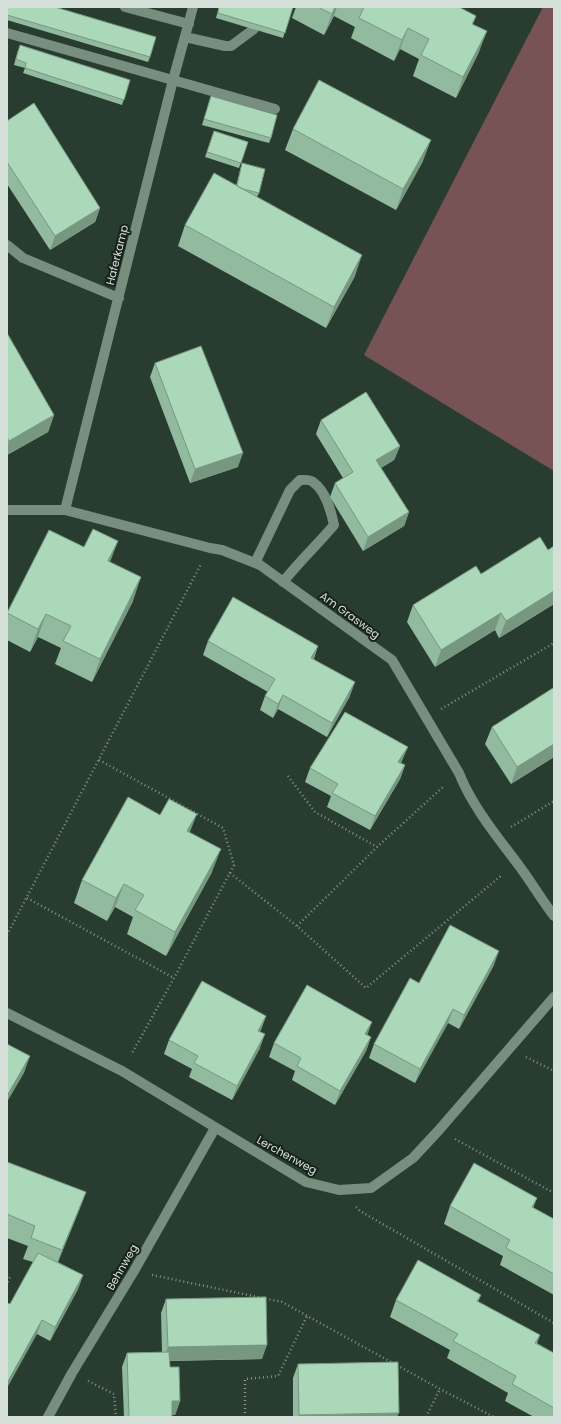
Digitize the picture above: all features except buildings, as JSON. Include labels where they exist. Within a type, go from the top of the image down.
[{"type":"street","points":[[125,7],[189,24]]},
{"type":"street","name":"Haferkamp","points":[[65,510],[173,80],[193,7]]},
{"type":"street","points":[[185,37],[231,46],[254,29]]},
{"type":"street","points":[[7,33],[275,109]]},
{"type":"street","points":[[7,245],[24,258],[119,298]]},
{"type":"street","points":[[255,563],[290,490],[300,480],[312,480],[319,488],[330,509],[334,525],[283,582]]},
{"type":"street","name":"Am Grasweg","points":[[7,510],[65,510],[222,550],[260,565],[392,660],[459,773],[464,786],[496,836],[554,916]]},
{"type":"street","name":"Lerchenweg","points":[[7,1013],[122,1071],[306,1182],[339,1190],[371,1188],[413,1158],[554,997]]},
{"type":"street","name":"Behnweg","points":[[48,1417],[134,1271],[215,1128]]},
{"type":"path","points":[[7,935],[210,548]]},
{"type":"path","points":[[425,718],[554,643]]},
{"type":"path","points":[[99,760],[223,828],[234,865],[174,978],[122,1071]]},
{"type":"path","points":[[296,926],[377,847],[459,773]]},
{"type":"path","points":[[288,776],[314,812],[377,847]]},
{"type":"path","points":[[496,836],[554,801]]},
{"type":"path","points":[[230,873],[296,926],[366,988],[517,863]]},
{"type":"path","points":[[26,898],[174,978]]},
{"type":"path","points":[[510,1048],[554,1071]]},
{"type":"path","points":[[439,1130],[554,1193]]},
{"type":"path","points":[[339,1190],[360,1211],[554,1323]]},
{"type":"path","points":[[134,1271],[282,1302],[494,1417]]},
{"type":"path","points":[[7,1275],[10,1277],[7,1283]]},
{"type":"path","points":[[245,1417],[246,1379],[278,1376],[307,1316]]},
{"type":"path","points":[[72,1374],[114,1394],[116,1417]]},
{"type":"path","points":[[426,1417],[440,1389]]},
{"type":"shaded area","points":[[543,7],[554,7],[554,471],[364,355]]}]
